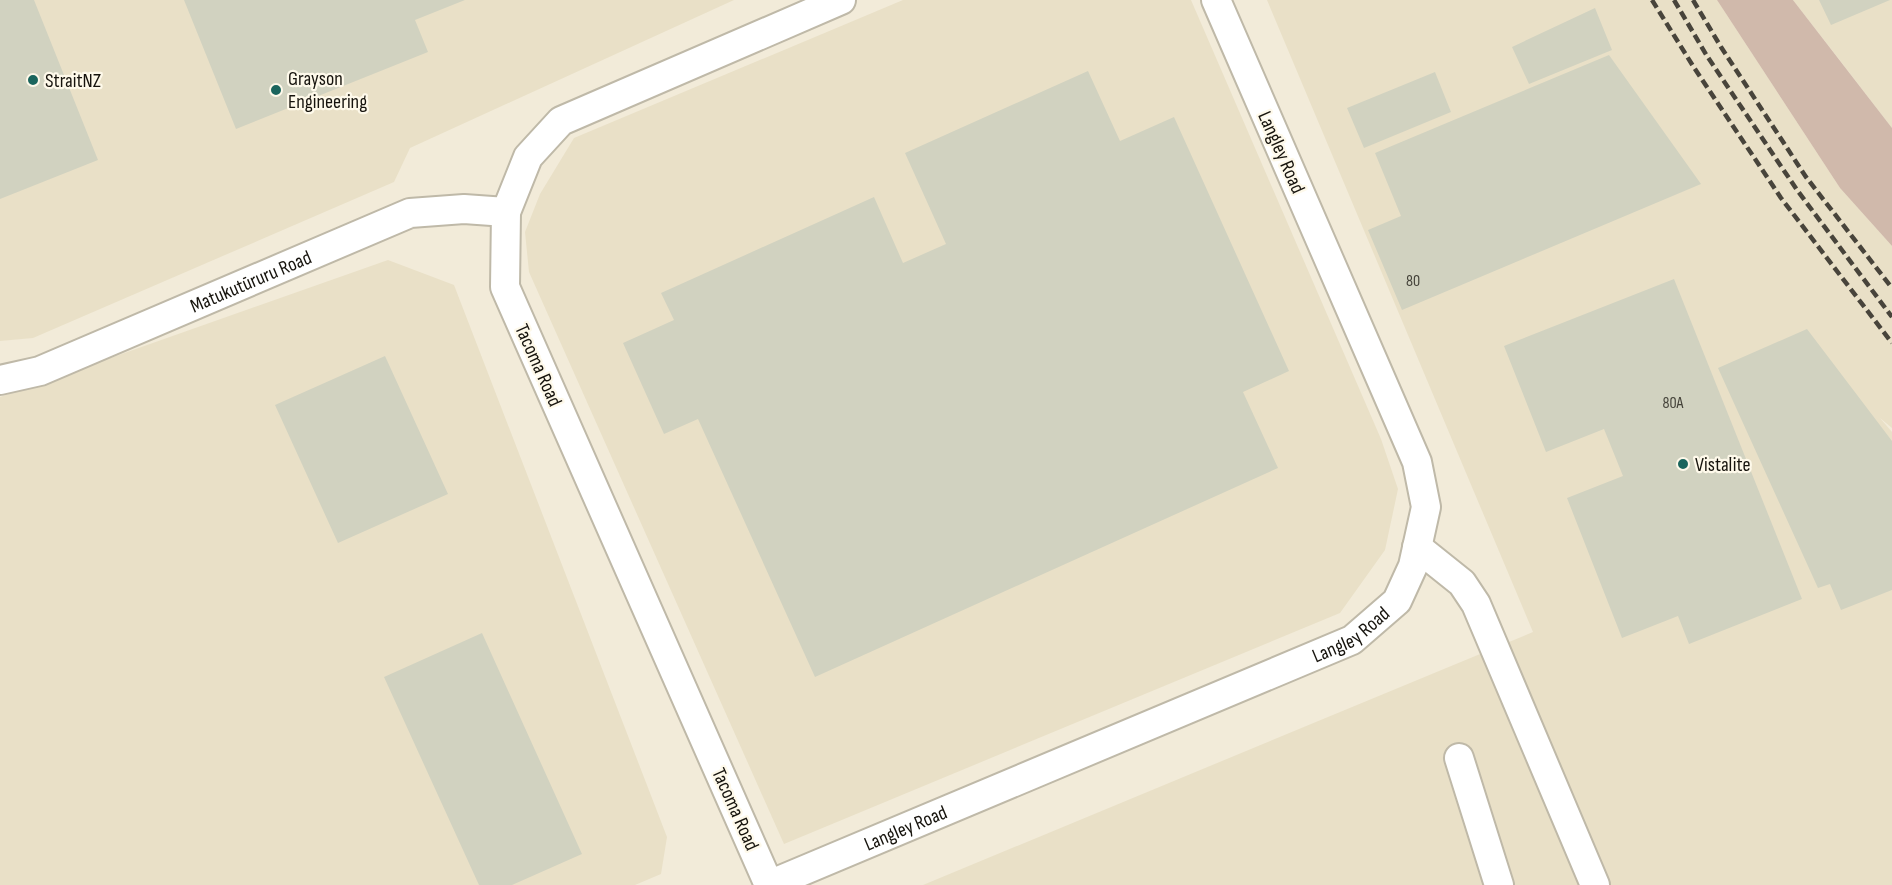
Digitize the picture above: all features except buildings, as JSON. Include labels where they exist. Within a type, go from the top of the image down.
[{"type":"street","name":"Langley Road","points":[[769,885],[1352,640],[1397,601],[1413,566],[1426,507],[1417,462],[1216,0]]},
{"type":"street","name":"Tacoma Road","points":[[769,885],[505,287],[506,212],[528,157],[561,122],[838,1]]},
{"type":"street","name":"Matukutūruru Road","points":[[0,380],[40,371],[410,213],[464,208],[506,212]]},
{"type":"street","points":[[1417,547],[1462,583],[1476,604],[1595,885]]},
{"type":"street","points":[[1459,758],[1495,884]]},
{"type":"shaded area","points":[[0,0],[734,0],[410,148],[394,182],[33,338],[0,341]]},
{"type":"shaded area","points":[[903,0],[1191,0],[1381,439],[1398,489],[1385,550],[1340,613],[784,844],[529,272],[525,232],[540,194],[574,138]]},
{"type":"shaded area","points":[[1267,0],[1717,0],[1840,188],[1892,246],[1892,428],[1880,418],[1892,432],[1892,885],[923,885],[1533,632]]},
{"type":"shaded area","points":[[1717,0],[1793,0],[1892,128],[1892,246],[1840,188]]},
{"type":"shaded area","points":[[1793,0],[1892,0],[1892,128],[1842,63]]},
{"type":"shaded area","points":[[388,260],[454,285],[667,837],[661,874],[635,885],[0,885],[0,397]]},
{"type":"railway","points":[[1652,0],[1781,198],[1892,343]]},
{"type":"railway","points":[[1674,0],[1707,56],[1797,190],[1892,317]]},
{"type":"railway","points":[[1693,0],[1806,177],[1892,288]]},
{"type":"place","name":"StraitNZ","points":[[33,80]]},
{"type":"place","name":"Grayson Engineering","points":[[276,90]]},
{"type":"place","name":"Vistalite","points":[[1683,464]]}]
